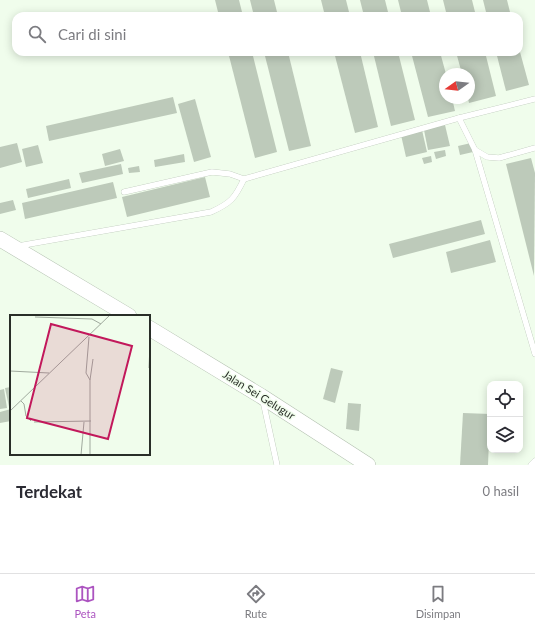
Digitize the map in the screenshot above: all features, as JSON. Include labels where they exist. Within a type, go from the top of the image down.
[{"type":"main road","points":[[0,239],[128,315]]},
{"type":"main road","name":"Jalan Sei Gelugur","points":[[150,329],[261,396],[368,465]]},
{"type":"lane","points":[[124,192],[212,172],[230,174],[244,179],[459,118],[535,99]]},
{"type":"lane","points":[[459,118],[476,150],[535,354]]},
{"type":"lane","points":[[476,150],[487,157],[493,158],[535,148]]},
{"type":"lane","points":[[14,246],[211,212],[225,206],[233,198],[244,179]]},
{"type":"lane","points":[[261,396],[277,465]]},
{"type":"lane","points":[[531,465],[535,461]]},
{"type":"building","points":[[215,0],[239,0],[242,12],[218,12]]},
{"type":"building","points":[[250,0],[274,0],[277,12],[253,12]]},
{"type":"building","points":[[321,0],[346,0],[349,12],[324,12]]},
{"type":"building","points":[[360,0],[385,0],[388,12],[363,12]]},
{"type":"building","points":[[398,0],[427,0],[430,12],[401,12]]},
{"type":"building","points":[[443,0],[472,0],[475,12],[446,12]]},
{"type":"building","points":[[483,0],[507,0],[510,12],[486,12]]},
{"type":"building","points":[[229,56],[253,56],[277,152],[255,158]]},
{"type":"building","points":[[265,56],[289,56],[311,146],[289,151]]},
{"type":"building","points":[[335,56],[361,56],[378,127],[355,133]]},
{"type":"building","points":[[374,56],[399,56],[415,120],[391,126]]},
{"type":"building","points":[[412,56],[441,56],[444,68],[439,68],[439,104],[453,104],[455,111],[428,117]]},
{"type":"building","points":[[457,56],[486,56],[496,96],[475,101],[475,68],[460,68]]},
{"type":"building","points":[[497,56],[521,56],[529,85],[506,91]]},
{"type":"building","points":[[173,97],[177,113],[49,141],[46,126]]},
{"type":"building","points":[[195,99],[211,157],[194,162],[178,104]]},
{"type":"building","points":[[445,125],[450,146],[428,150],[424,130]]},
{"type":"building","points":[[422,130],[427,152],[406,157],[401,135]]},
{"type":"building","points":[[17,143],[22,162],[0,168],[0,147]]},
{"type":"building","points":[[471,143],[473,152],[460,155],[458,146]]},
{"type":"building","points":[[38,145],[43,163],[26,167],[22,149]]},
{"type":"building","points":[[120,149],[124,161],[105,166],[102,154]]},
{"type":"building","points":[[445,150],[446,156],[436,159],[434,152]]},
{"type":"building","points":[[184,154],[185,162],[155,167],[154,160]]},
{"type":"building","points":[[431,156],[432,162],[424,164],[422,158]]},
{"type":"building","points":[[531,158],[535,173],[534,276],[506,164]]},
{"type":"building","points":[[121,164],[123,174],[82,183],[79,173]]},
{"type":"building","points":[[139,166],[140,172],[129,173],[128,168]]},
{"type":"building","points":[[205,177],[210,197],[127,217],[122,197]]},
{"type":"building","points":[[69,179],[71,188],[28,198],[26,189]]},
{"type":"building","points":[[113,182],[117,198],[25,219],[22,203]]},
{"type":"building","points":[[13,200],[16,210],[0,214],[0,203]]},
{"type":"building","points":[[481,220],[485,234],[393,258],[389,244]]},
{"type":"building","points":[[490,240],[496,262],[451,273],[446,252]]},
{"type":"building","points":[[331,368],[343,371],[335,403],[323,399]]},
{"type":"building","points":[[10,387],[10,407],[9,407],[5,388]]},
{"type":"building","points":[[4,389],[7,408],[0,409],[0,390]]},
{"type":"building","points":[[348,403],[361,404],[359,431],[346,429]]},
{"type":"building","points":[[10,409],[10,421],[0,423],[0,412]]},
{"type":"building","points":[[463,413],[487,414],[488,465],[460,465]]}]
